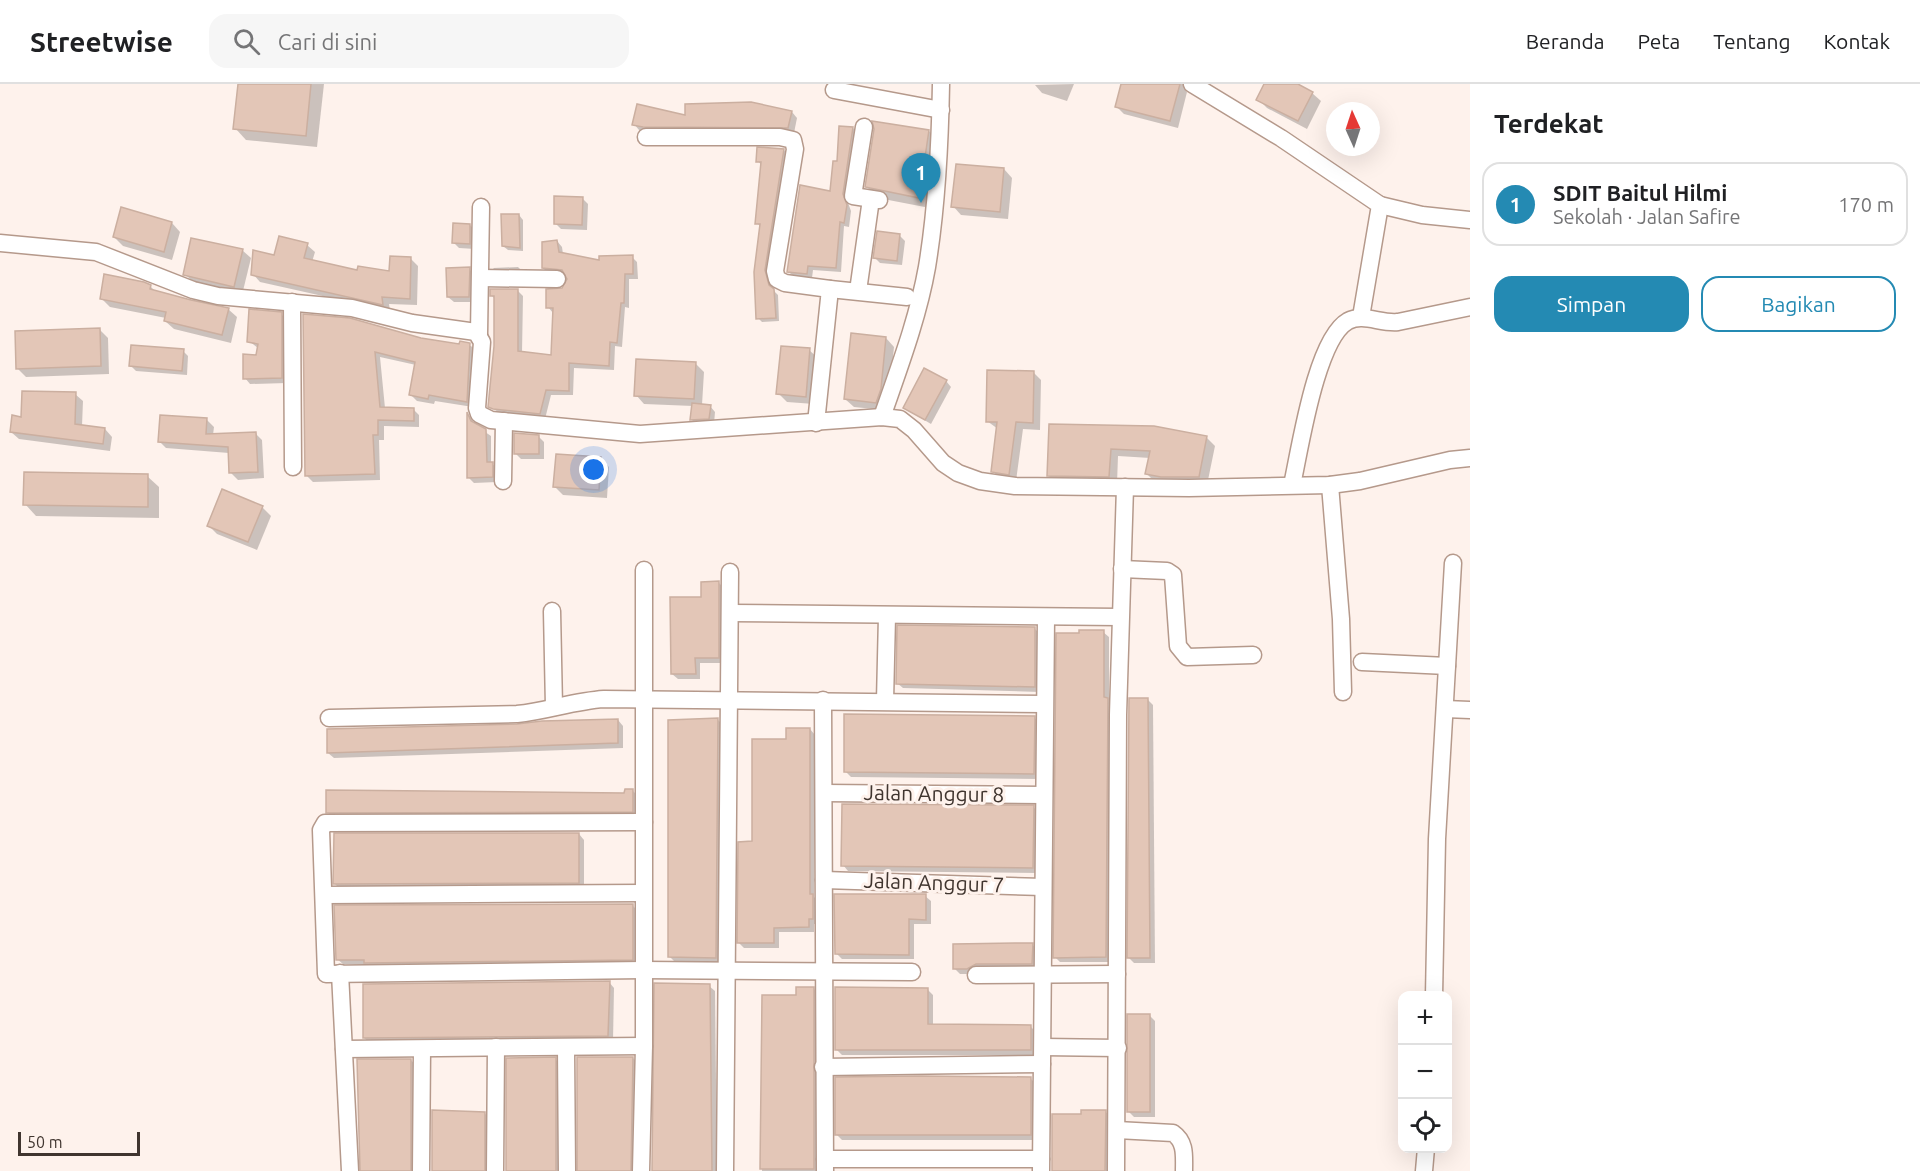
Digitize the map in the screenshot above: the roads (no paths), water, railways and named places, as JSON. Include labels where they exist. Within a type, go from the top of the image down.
[{"type":"street","points":[[882,417],[905,350],[927,269],[942,146],[941,84]]},
{"type":"street","points":[[1192,84],[1281,138],[1380,205],[1422,215],[1470,220]]},
{"type":"street","points":[[834,90],[941,110]]},
{"type":"street","points":[[858,291],[875,199],[853,196],[864,127]]},
{"type":"street","points":[[646,138],[780,137],[792,140],[795,149],[775,272],[777,279],[785,283],[907,297]]},
{"type":"street","points":[[1361,317],[1380,205]]},
{"type":"street","points":[[481,207],[479,334],[482,342],[477,408],[484,418],[640,434],[882,417],[900,419],[914,430],[943,463],[958,474],[980,482],[1015,486],[1330,485],[1360,482],[1450,460],[1470,458]]},
{"type":"street","points":[[0,243],[96,252],[193,290],[218,296],[352,308],[412,323],[479,334]]},
{"type":"street","points":[[481,278],[557,279]]},
{"type":"street","points":[[816,423],[831,289]]},
{"type":"street","points":[[292,302],[293,466]]},
{"type":"street","points":[[1292,485],[1321,360],[1334,333],[1348,321],[1361,317],[1386,323],[1398,322],[1470,307]]},
{"type":"street","points":[[503,481],[504,421]]},
{"type":"street","points":[[1330,485],[1341,620],[1343,692]]},
{"type":"street","points":[[1116,1171],[1120,617],[1125,487]]},
{"type":"street","points":[[1434,991],[1437,839],[1453,563]]},
{"type":"street","points":[[1122,569],[1167,571],[1173,575],[1178,646],[1187,657],[1252,655]]},
{"type":"street","points":[[641,1171],[644,1046],[644,570]]},
{"type":"street","points":[[725,1171],[729,971],[730,572]]},
{"type":"street","points":[[552,611],[555,707]]},
{"type":"street","points":[[731,613],[1120,617]]},
{"type":"street","points":[[885,701],[887,616]]},
{"type":"street","points":[[824,700],[825,1165],[1041,1165],[1043,704],[1046,617]]},
{"type":"street","points":[[1362,662],[1447,666]]},
{"type":"street","points":[[329,718],[517,714],[587,700],[824,700],[1043,704]]},
{"type":"street","points":[[1445,709],[1470,710]]},
{"type":"street","name":"Jalan Anggur 8","points":[[824,793],[1043,795]]},
{"type":"street","points":[[644,822],[325,823],[321,830],[326,974],[643,970],[912,972]]},
{"type":"street","name":"Jalan Anggur 7","points":[[824,880],[1043,886]]},
{"type":"street","points":[[325,895],[643,893]]},
{"type":"street","points":[[340,973],[350,1171]]},
{"type":"street","points":[[976,975],[1117,974]]},
{"type":"street","points":[[344,1049],[644,1046]]},
{"type":"street","points":[[495,1171],[496,1047]]},
{"type":"street","points":[[566,1048],[567,1171]]},
{"type":"street","points":[[823,1067],[1042,1056],[1118,1048]]},
{"type":"street","points":[[421,1171],[422,1049]]},
{"type":"street","points":[[1117,1130],[1173,1133],[1180,1138],[1184,1150],[1184,1171]]},
{"type":"street","points":[[1424,1171],[1426,1153]]},
{"type":"place","name":"SDIT Baitul Hilmi","points":[[921,203]]}]
